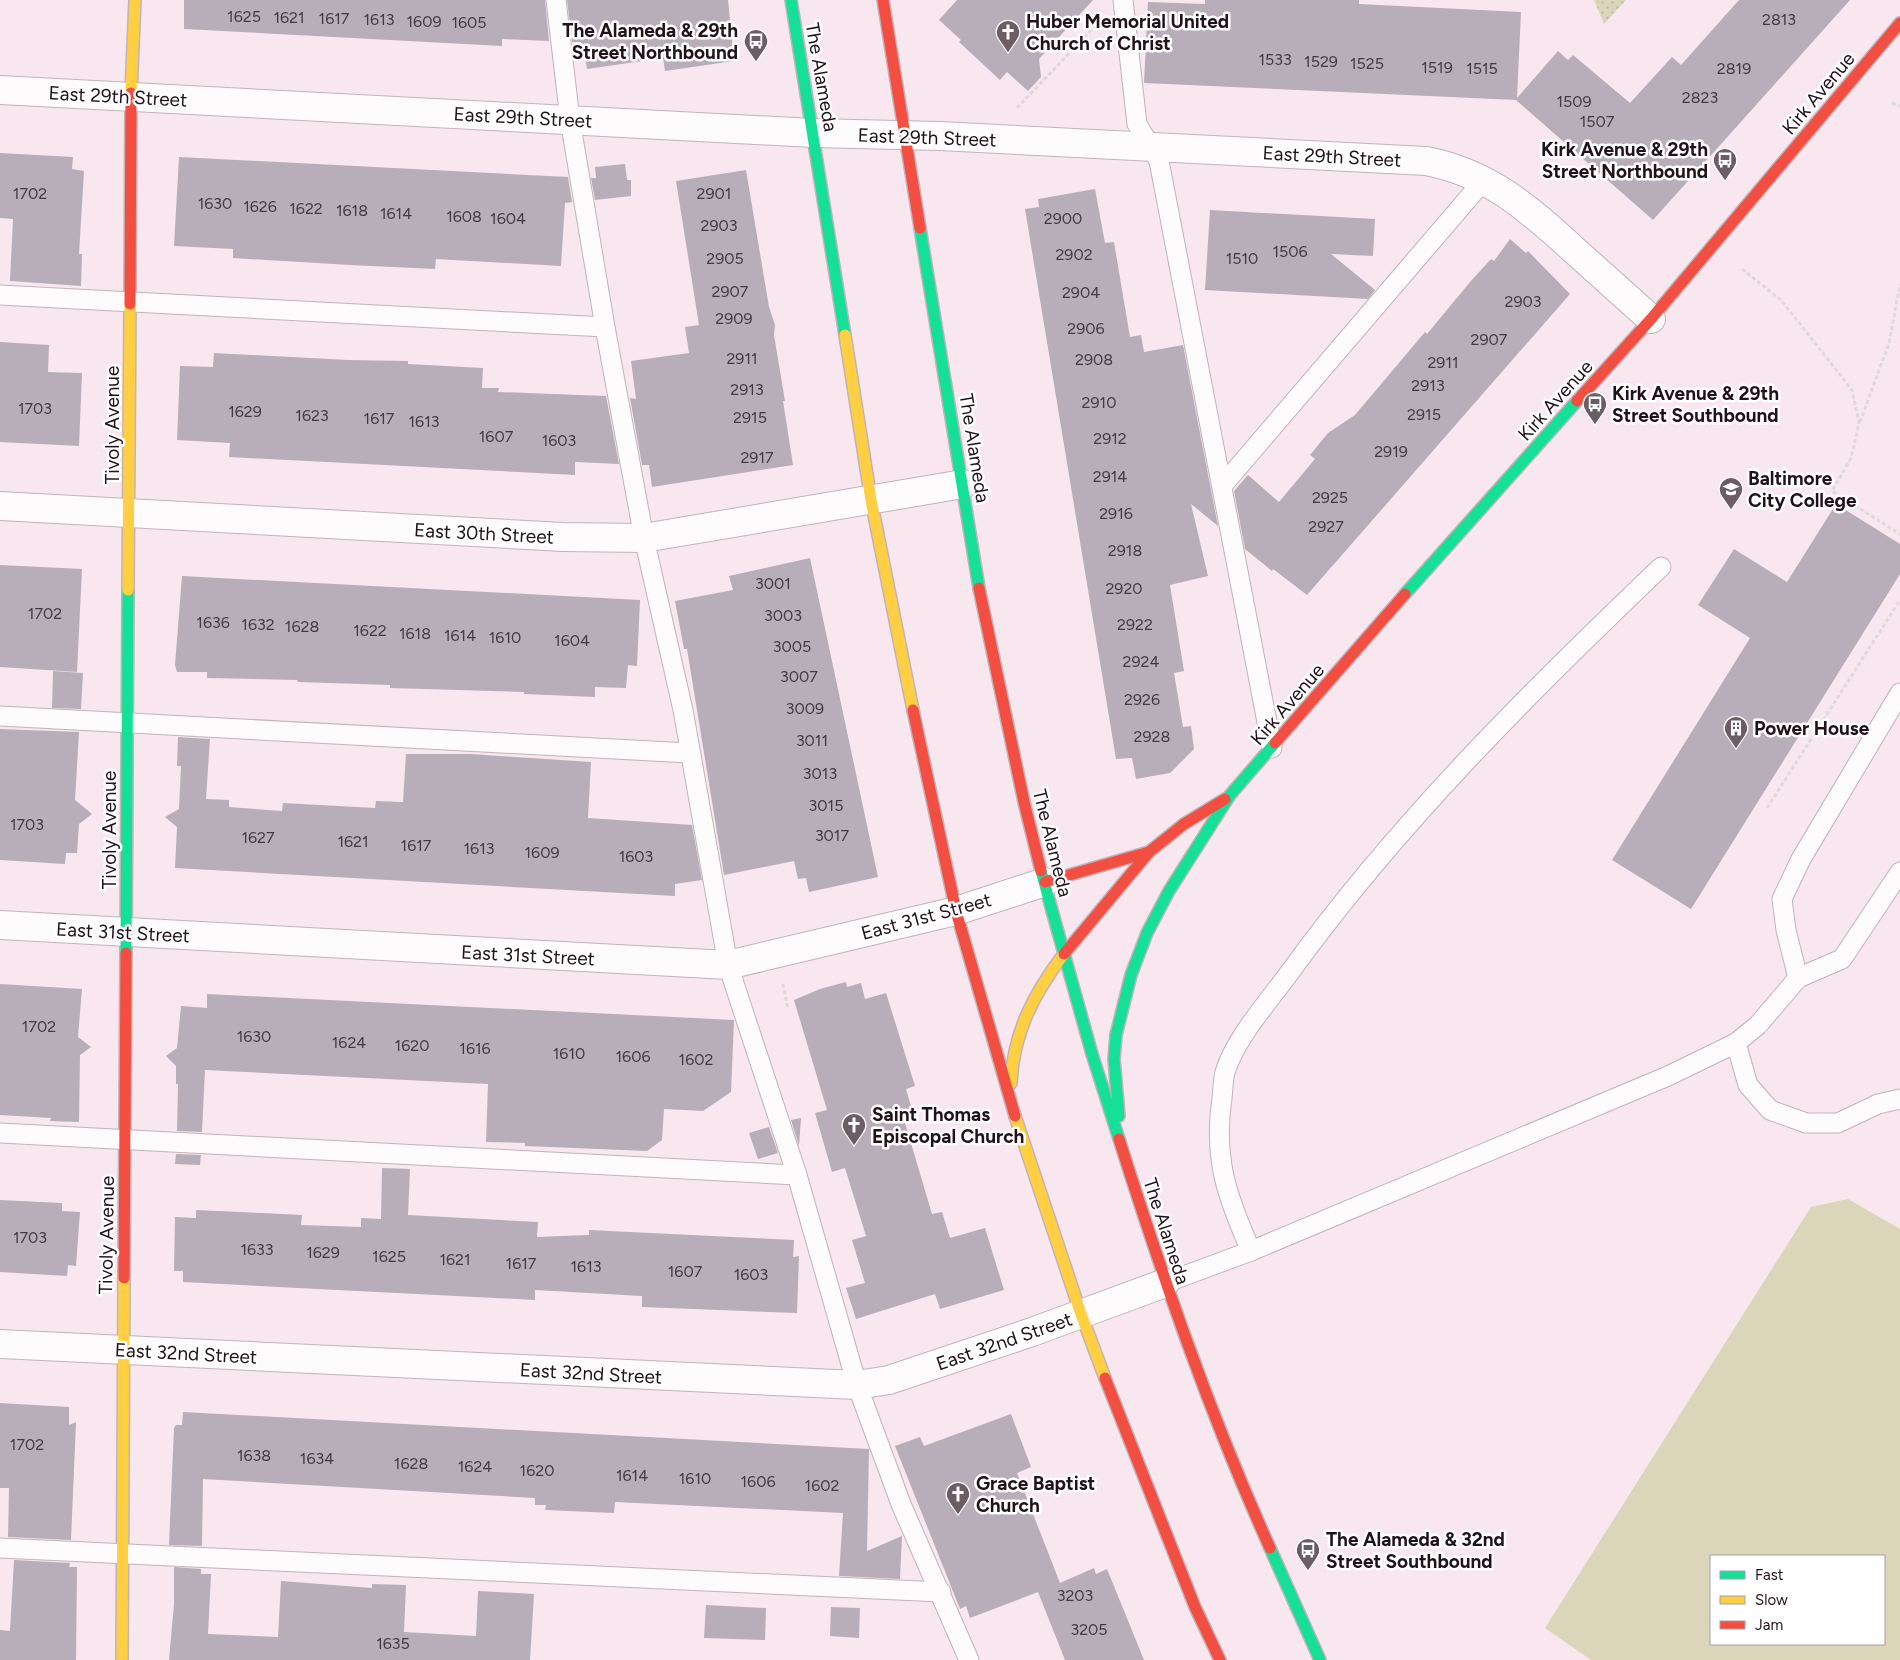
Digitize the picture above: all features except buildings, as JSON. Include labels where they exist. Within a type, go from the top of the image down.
[{"type":"main road","name":"Tivoly Avenue","points":[[122,1660],[122,1350],[131,97],[136,0]]},
{"type":"main road","name":"The Alameda","points":[[791,0],[871,500],[889,598],[956,911],[1011,1100],[1081,1314],[1143,1479],[1195,1607],[1220,1660]]},
{"type":"main road","name":"The Alameda","points":[[883,0],[975,566],[1022,793],[1045,882],[1092,1054],[1165,1283],[1205,1392],[1258,1522],[1320,1660]]},
{"type":"main road","name":"Kirk Avenue","points":[[1132,1180],[1115,1084],[1116,1035],[1124,999],[1147,933],[1170,891],[1230,795],[1439,555],[1651,319],[1900,23]]},
{"type":"main road","name":"Kirk Avenue","points":[[1011,1100],[1013,1055],[1026,1012],[1034,994],[1064,954],[1094,921],[1149,852],[1184,824],[1230,795]]},
{"type":"main road","name":"Kirk Avenue","points":[[1045,882],[1149,852]]},
{"type":"street","name":"East 29th Street","points":[[0,90],[570,120],[1426,161],[1454,166],[1484,180],[1530,209],[1651,319]]},
{"type":"street","name":"East 30th Street","points":[[0,506],[563,538],[644,538],[963,484]]},
{"type":"street","name":"East 31st Street","points":[[0,925],[728,965],[956,911],[1045,882]]},
{"type":"street","name":"East 32nd Street","points":[[0,1344],[857,1385],[889,1380],[1165,1283]]},
{"type":"lane","points":[[556,0],[570,120],[605,327],[644,538],[683,710],[728,965],[797,1175],[857,1385],[901,1504],[941,1592],[969,1660]]},
{"type":"lane","points":[[1123,0],[1137,124],[1159,161],[1272,748]]},
{"type":"lane","points":[[1222,486],[1484,180]]},
{"type":"lane","points":[[0,295],[605,327]]},
{"type":"lane","points":[[1251,1251],[1230,1204],[1222,1176],[1219,1145],[1220,1113],[1225,1072],[1243,1036],[1332,915],[1427,802],[1562,662],[1661,567]]},
{"type":"lane","points":[[1798,978],[1786,930],[1782,898],[1801,859],[1900,693]]},
{"type":"lane","points":[[0,716],[689,752]]},
{"type":"lane","points":[[1165,1283],[1251,1251],[1668,1076],[1736,1044],[1758,1024],[1798,978],[1842,959],[1900,872]]},
{"type":"lane","points":[[1736,1044],[1748,1085],[1770,1110],[1779,1114],[1806,1123],[1838,1123],[1878,1104],[1900,1100]]},
{"type":"lane","points":[[0,1133],[797,1175]]},
{"type":"lane","points":[[0,1548],[941,1592]]},
{"type":"path","points":[[1011,115],[1099,22]]},
{"type":"path","points":[[1892,103],[1900,106]]},
{"type":"path","points":[[1742,269],[1781,300],[1852,390],[1860,423]]},
{"type":"path","points":[[1900,284],[1889,343],[1860,423],[1851,458],[1832,491],[1900,534]]},
{"type":"path","points":[[1767,808],[1900,600]]},
{"type":"path","points":[[782,981],[788,1009]]},
{"type":"shaded area","points":[[1594,0],[1626,0],[1604,24]]},
{"type":"shaded area","points":[[1848,1199],[1900,1229],[1900,1660],[1591,1660],[1545,1628],[1811,1207]]},
{"type":"traffic: fast","points":[[791,0],[845,335]]},
{"type":"traffic: fast","points":[[920,228],[979,588]]},
{"type":"traffic: fast","points":[[1405,594],[1577,401]]},
{"type":"traffic: fast","points":[[126,953],[128,590]]},
{"type":"traffic: fast","points":[[1119,1116],[1114,1059],[1116,1035],[1131,975],[1147,933],[1169,891],[1230,795],[1275,743]]},
{"type":"traffic: fast","points":[[1041,871],[1092,1054],[1119,1139]]},
{"type":"traffic: fast","points":[[1270,1548],[1320,1660]]},
{"type":"traffic: slow","points":[[131,93],[135,0]]},
{"type":"traffic: slow","points":[[128,590],[130,304]]},
{"type":"traffic: slow","points":[[845,335],[871,500],[913,710]]},
{"type":"traffic: slow","points":[[1011,1083],[1016,1047],[1027,1014],[1043,984],[1064,954]]},
{"type":"traffic: slow","points":[[1015,1116],[1081,1314],[1105,1378]]},
{"type":"traffic: slow","points":[[122,1660],[124,1278]]},
{"type":"traffic: jam","points":[[883,0],[920,228]]},
{"type":"traffic: jam","points":[[1577,401],[1651,319],[1900,23]]},
{"type":"traffic: jam","points":[[130,304],[131,93]]},
{"type":"traffic: jam","points":[[979,588],[1024,802],[1041,871]]},
{"type":"traffic: jam","points":[[1275,743],[1405,594]]},
{"type":"traffic: jam","points":[[913,710],[956,911],[1015,1116]]},
{"type":"traffic: jam","points":[[1064,954],[1149,852],[1184,824],[1225,799]]},
{"type":"traffic: jam","points":[[1045,882],[1149,852]]},
{"type":"traffic: jam","points":[[124,1278],[126,953]]},
{"type":"traffic: jam","points":[[1119,1139],[1188,1346],[1227,1448],[1270,1548]]},
{"type":"traffic: jam","points":[[1105,1378],[1195,1607],[1220,1660]]},
{"type":"place","name":"Huber Memorial United Church of Christ","points":[[1008,53]]},
{"type":"place","name":"The Alameda & 29th Street Northbound","points":[[756,62]]},
{"type":"place","name":"Kirk Avenue & 29th Street Northbound","points":[[1725,181]]},
{"type":"place","name":"Kirk Avenue & 29th Street Southbound","points":[[1595,425]]},
{"type":"place","name":"Baltimore City College","points":[[1731,510]]},
{"type":"place","name":"Power House","points":[[1736,749]]},
{"type":"place","name":"Saint Thomas Episcopal Church","points":[[854,1146]]},
{"type":"place","name":"Grace Baptist Church","points":[[958,1515]]},
{"type":"place","name":"The Alameda & 32nd Street Southbound","points":[[1308,1571]]}]
